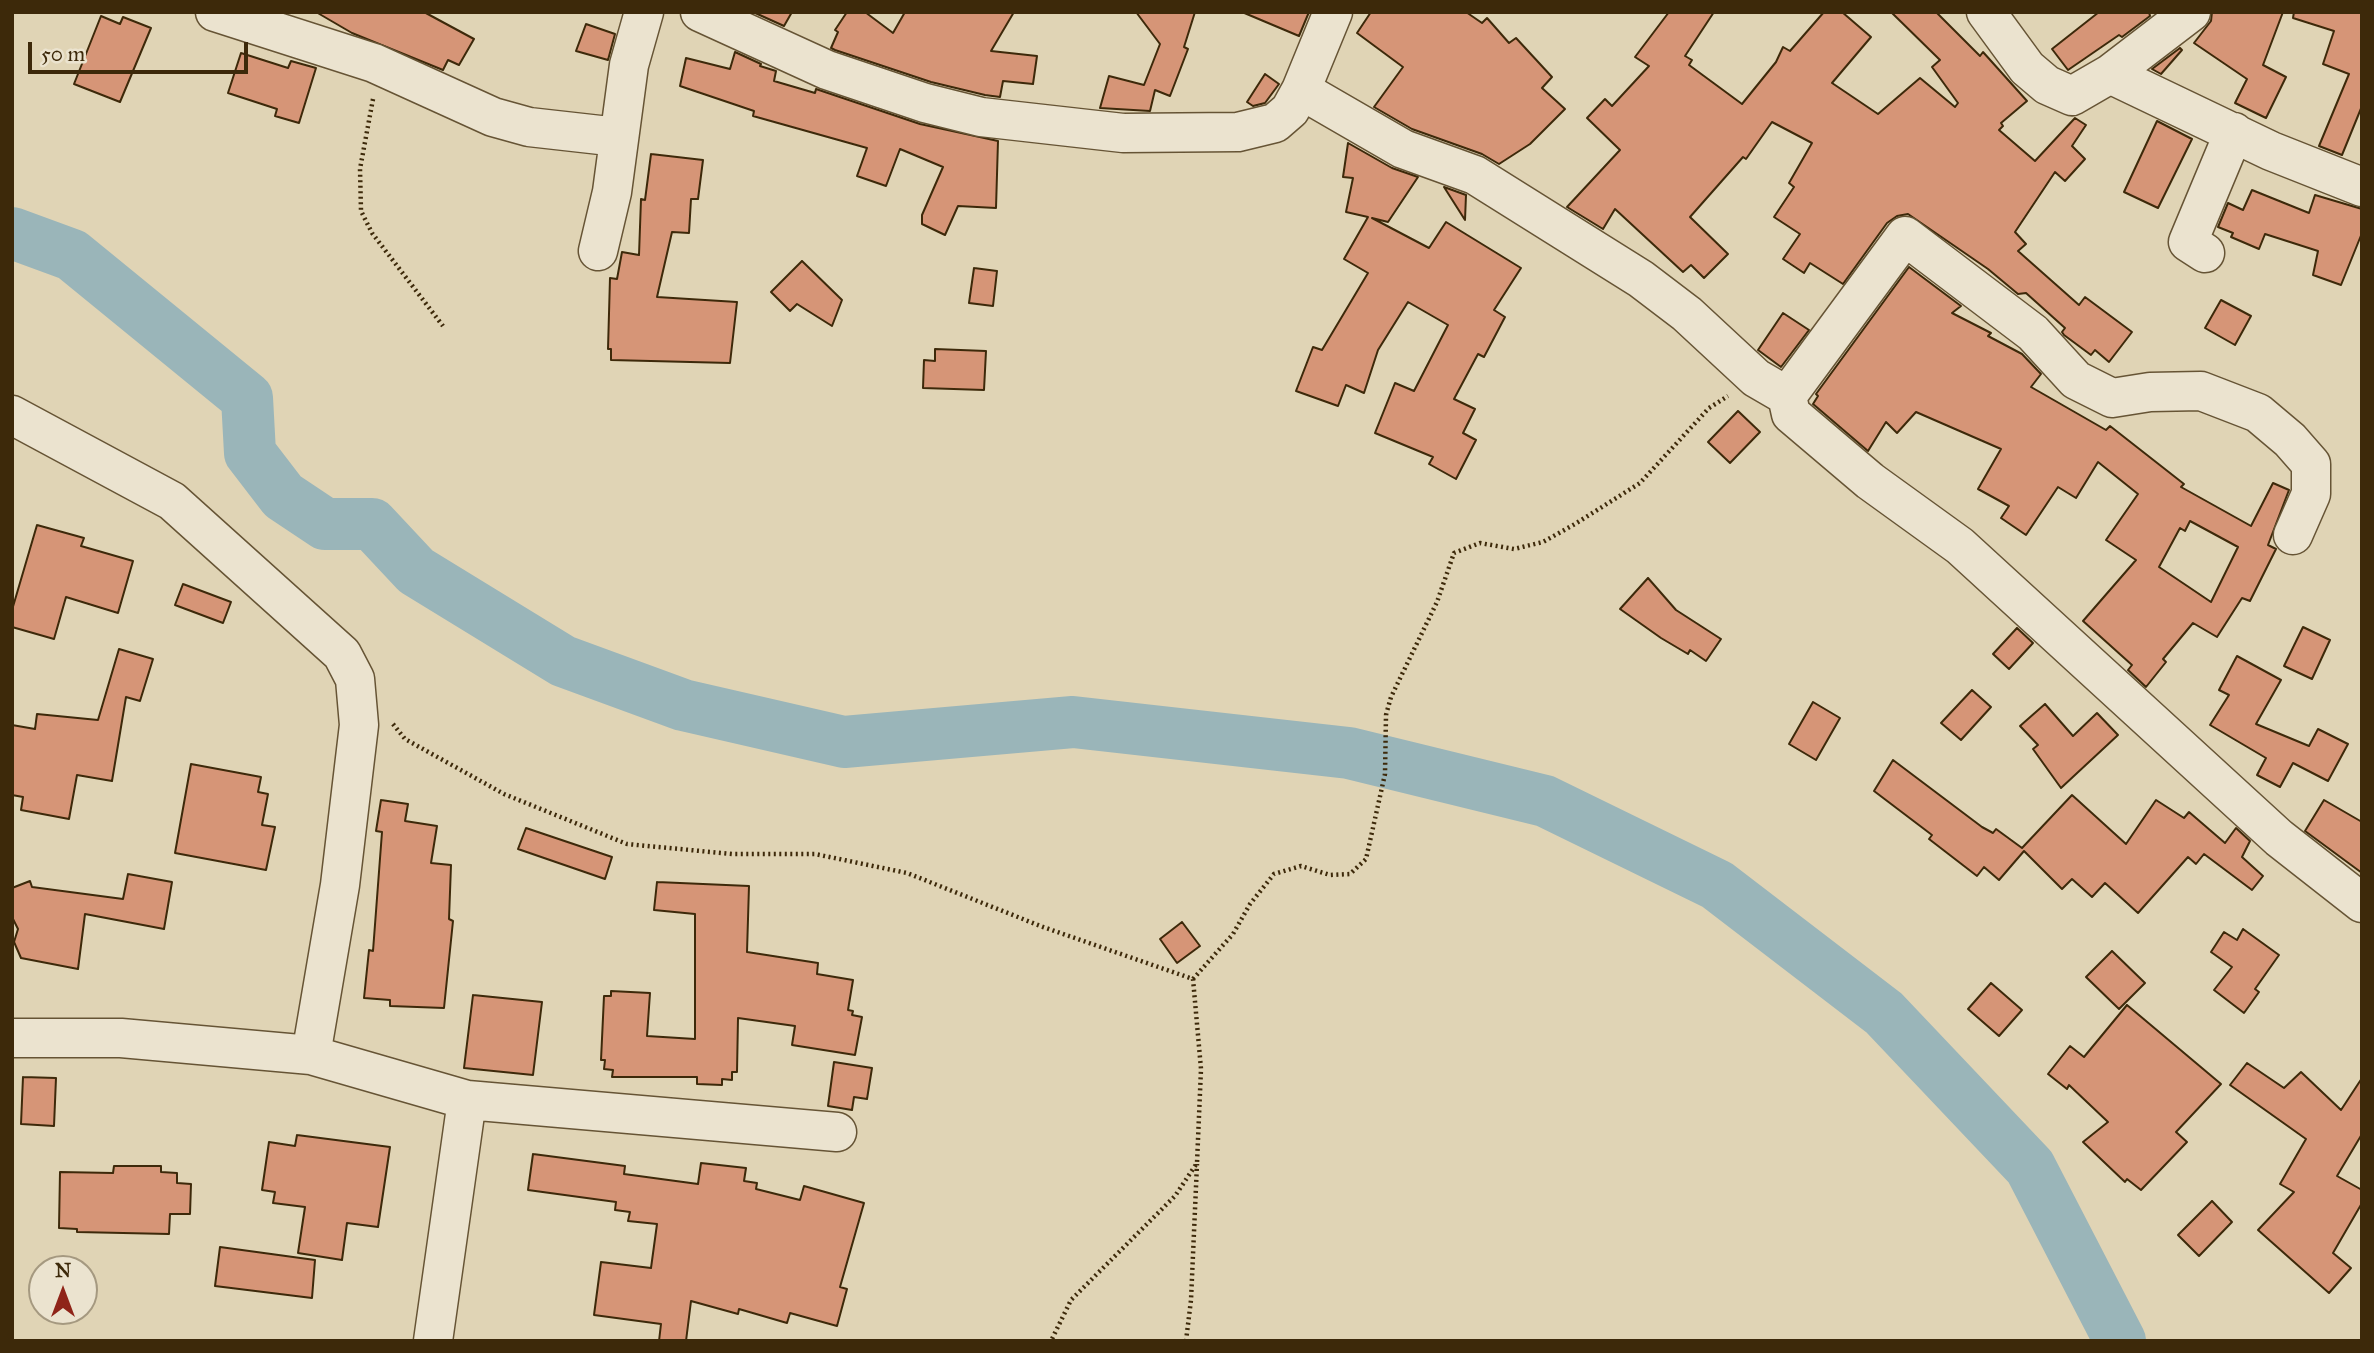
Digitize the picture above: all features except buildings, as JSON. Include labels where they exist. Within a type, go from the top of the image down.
[{"type":"street","points":[[215,12],[374,62],[494,117],[529,127],[618,137]]},
{"type":"street","points":[[598,251],[612,192],[629,65],[645,12]]},
{"type":"street","points":[[700,12],[827,70],[925,103],[981,117],[1124,133],[1238,132],[1275,123],[1290,110],[1301,90],[1333,12]]},
{"type":"street","points":[[1986,12],[2027,68],[2048,85],[2072,96],[2110,74],[2191,12]]},
{"type":"street","points":[[2110,74],[2271,151],[2362,187]]},
{"type":"street","points":[[1301,90],[1403,149],[1475,175],[1641,279],[1687,314],[1772,387],[1791,414],[1870,481],[1960,546],[2279,838],[2362,903]]},
{"type":"street","points":[[2206,253],[2188,242],[2234,132]]},
{"type":"street","points":[[1772,387],[1905,236],[2033,333],[2076,380],[2112,398],[2150,392],[2201,391],[2258,413],[2290,440],[2311,464],[2311,494],[2292,535]]},
{"type":"street","points":[[12,415],[172,501],[342,654],[355,679],[359,725],[342,872],[311,1055]]},
{"type":"street","points":[[12,1038],[121,1038],[311,1055],[467,1100],[836,1132]]},
{"type":"street","points":[[433,1341],[467,1100]]},
{"type":"path","points":[[374,62],[373,103],[360,169],[358,193],[361,211],[372,233],[443,326]]},
{"type":"path","points":[[1186,1341],[1191,1300],[1201,1069],[1193,979],[1233,934],[1250,904],[1274,874],[1301,866],[1330,875],[1350,874],[1366,859],[1385,774],[1386,715],[1391,697],[1427,626],[1454,553],[1480,543],[1514,549],[1543,542],[1640,484],[1709,408],[1772,387]]},
{"type":"path","points":[[388,719],[405,739],[504,794],[627,844],[732,854],[815,854],[907,873],[1043,927],[1193,979]]},
{"type":"path","points":[[1051,1341],[1071,1300],[1175,1196],[1197,1163]]},
{"type":"waterway","points":[[12,233],[72,255],[247,398],[250,453],[283,496],[325,524],[372,524],[416,571],[563,661],[683,705],[844,742],[1073,722],[1349,753],[1545,801],[1717,885],[1884,1013],[2030,1167],[2120,1341]]}]
